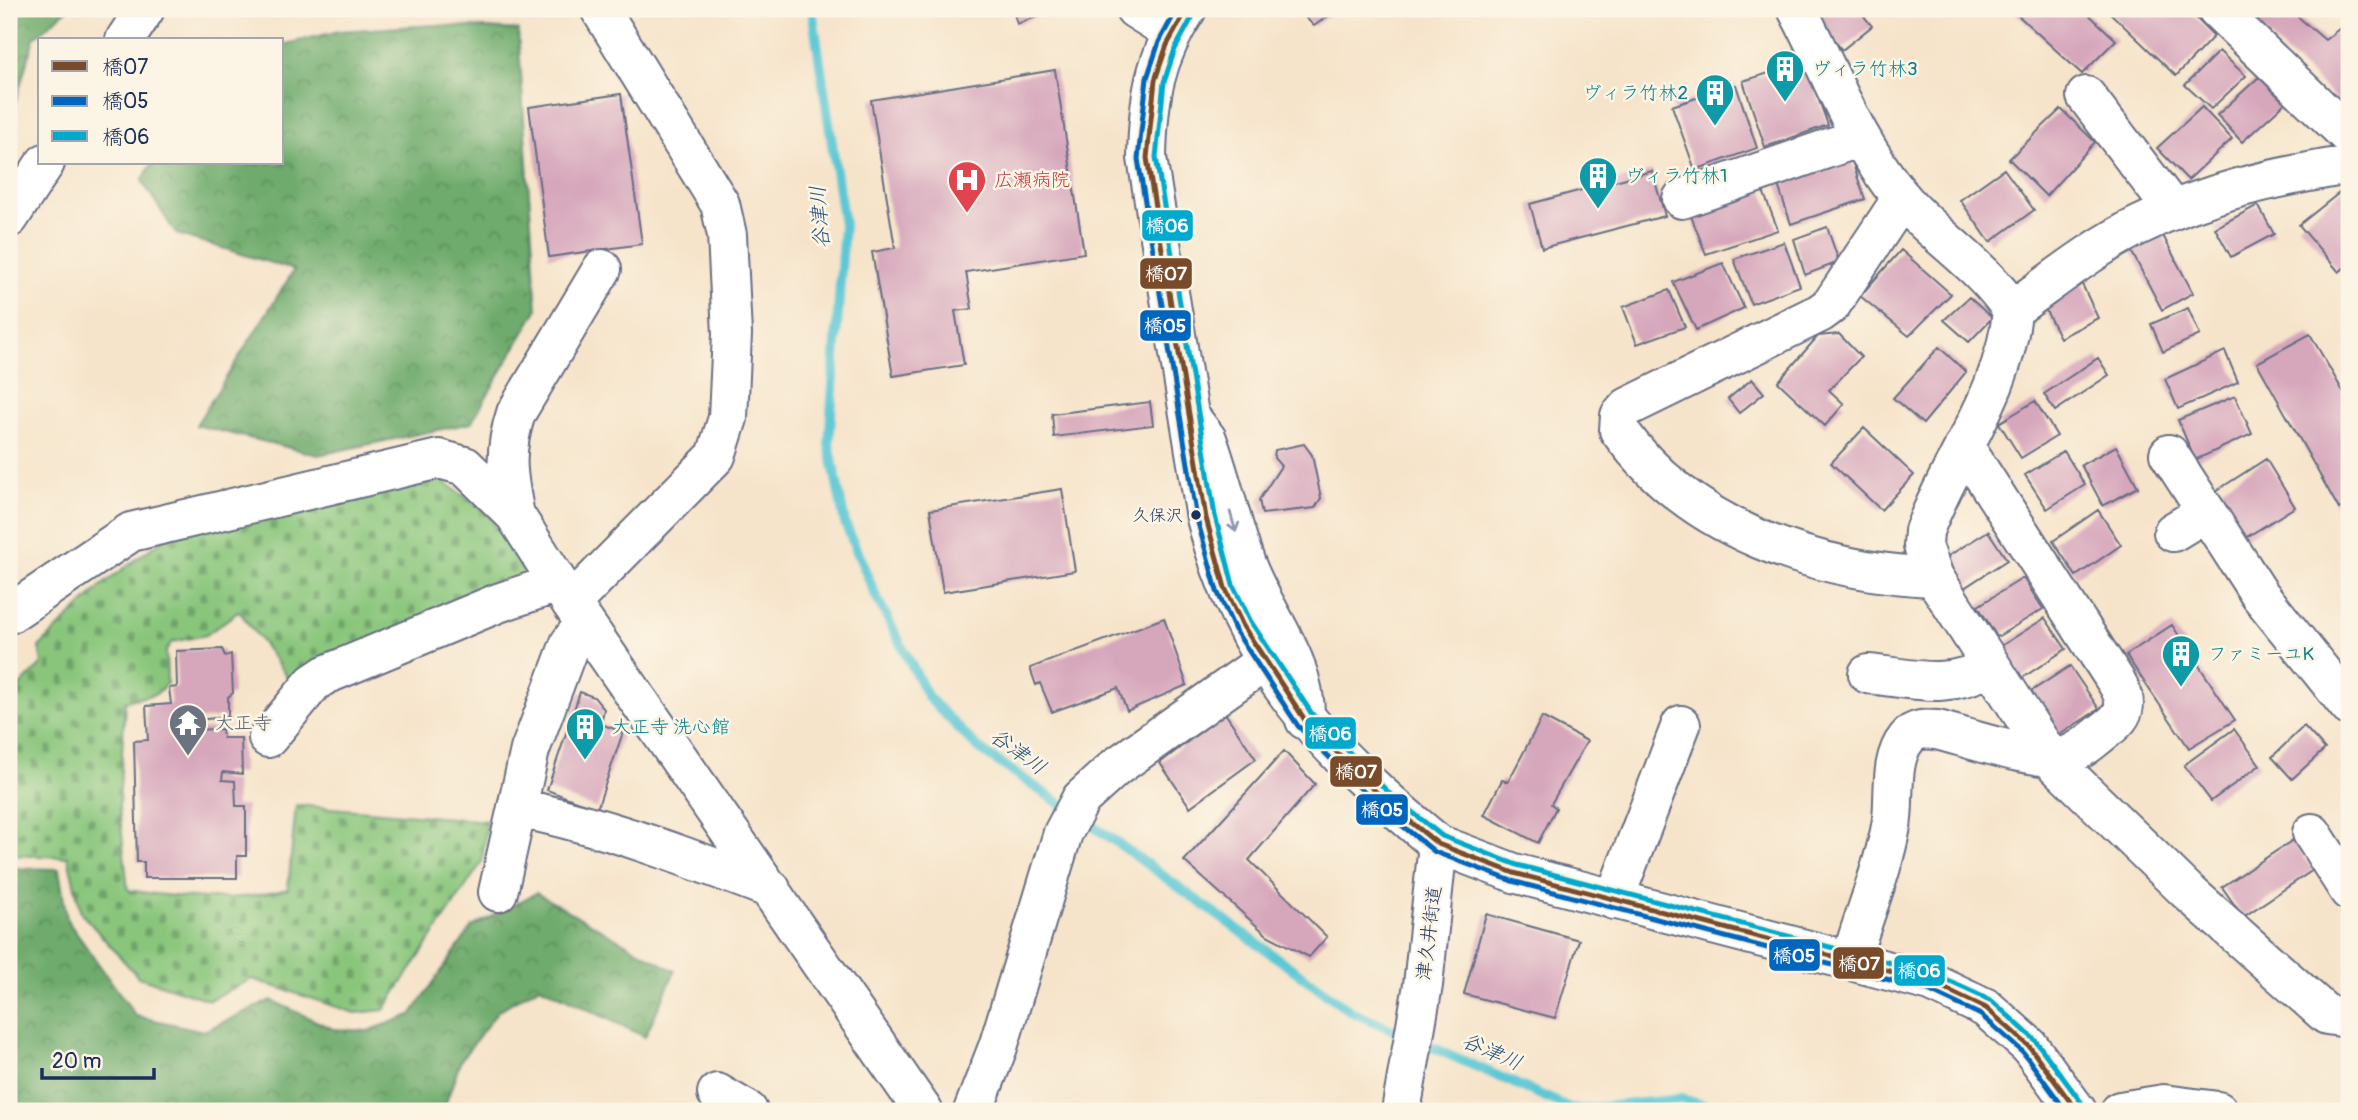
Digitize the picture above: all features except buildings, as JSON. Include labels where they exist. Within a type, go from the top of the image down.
[{"type":"main road","points":[[126,38],[145,9]]},
{"type":"main road","points":[[498,892],[530,750],[570,643],[571,603],[716,456],[729,418],[732,334],[727,235],[720,204],[600,9]]},
{"type":"main road","points":[[1135,9],[1180,21],[1154,74],[1147,158],[1214,553],[1225,588],[1264,662],[1305,720],[1385,801],[1438,844],[1514,873],[1931,982],[1986,1008],[2029,1046],[2077,1111]]},
{"type":"main road","points":[[1797,9],[1858,138],[1902,198],[1980,270],[2012,310],[2011,336],[2000,375],[1924,531],[1926,559],[1934,577],[2051,759],[2186,890],[2327,1015],[2341,1017],[2349,1013]]},
{"type":"main road","points":[[2217,9],[2349,136]]},
{"type":"main road","points":[[2086,96],[2173,210]]},
{"type":"main road","points":[[1682,198],[1858,138]]},
{"type":"main road","points":[[9,218],[44,164]]},
{"type":"main road","points":[[2012,310],[2096,251],[2135,227],[2173,210],[2264,179],[2349,165]]},
{"type":"main road","points":[[1902,198],[1831,305],[1820,313],[1629,407],[1620,416],[1619,430],[1662,476],[1720,521],[1746,536],[1835,564],[1884,575],[1934,577]]},
{"type":"main road","points":[[515,515],[505,464],[508,439],[516,413],[602,269]]},
{"type":"main road","points":[[1189,415],[1207,439],[1247,568],[1294,659],[1306,704],[1305,720]]},
{"type":"main road","points":[[1852,960],[1891,827],[1899,755],[1908,737],[1921,729],[1937,730],[2051,759],[2078,750],[2119,720],[2125,708],[2124,696],[1964,446]]},
{"type":"main road","points":[[2169,454],[2260,594],[2349,706]]},
{"type":"main road","points":[[11,613],[131,532],[439,459],[465,466],[515,515],[571,603],[923,1111]]},
{"type":"main road","points":[[2173,532],[2206,512]]},
{"type":"main road","points":[[268,737],[313,683],[325,675],[498,603],[571,603]]},
{"type":"main road","points":[[973,1111],[999,1046],[1063,833],[1081,799],[1116,767],[1264,662]]},
{"type":"main road","points":[[1868,674],[1948,682],[1962,680],[1990,667]]},
{"type":"main road","points":[[1614,900],[1681,724]]},
{"type":"main road","points":[[518,808],[572,819],[634,838],[771,889]]},
{"type":"main road","points":[[2312,833],[2349,891]]},
{"type":"main road","name":"津久井街道","points":[[1401,1111],[1423,985],[1438,844]]},
{"type":"main road","points":[[2120,1111],[2164,1104],[2218,1111]]},
{"type":"green space","points":[[9,9],[68,9],[34,38],[9,124]]},
{"type":"green space","points":[[434,25],[518,30],[537,310],[471,423],[318,455],[196,425],[294,270],[176,234],[142,181],[151,164],[284,164],[284,45],[339,31]]},
{"type":"green space","points":[[431,473],[485,511],[532,579],[288,678],[239,611],[206,635],[172,642],[166,651],[167,683],[156,694],[125,701],[119,807],[128,890],[169,896],[227,898],[288,889],[296,805],[487,821],[482,862],[384,1010],[355,1013],[252,979],[209,1000],[138,977],[81,913],[68,857],[9,855],[9,697],[42,664],[39,647],[102,585],[166,537]]},
{"type":"green space","points":[[9,868],[59,869],[67,920],[136,1016],[204,1031],[271,1000],[333,1029],[368,1031],[411,1015],[472,927],[536,893],[675,971],[645,1037],[540,986],[498,1011],[461,1060],[443,1111],[9,1111]]},
{"type":"waterway","name":"谷津川","points":[[812,9],[844,225],[829,444],[845,523],[875,594],[928,697],[978,748],[1115,841],[1352,1012],[1575,1110],[1682,1099],[1724,1111]]},
{"type":"transit line","name":"橋05","points":[[1177,9],[1159,42],[1147,78],[1138,159],[1197,519],[1217,591],[1235,630],[1298,726],[1379,807],[1435,852],[1512,881],[1928,990],[1981,1015],[2023,1052],[2066,1111]]},
{"type":"transit line","name":"橋07","points":[[1187,9],[1167,45],[1155,80],[1147,158],[1206,518],[1225,588],[1243,626],[1305,720],[1385,801],[1438,844],[1514,873],[1931,982],[1986,1008],[2029,1046],[2077,1111]]},
{"type":"transit line","name":"橋06","points":[[1194,14],[1175,49],[1164,82],[1156,157],[1215,516],[1233,585],[1251,622],[1312,714],[1391,795],[1442,836],[1517,865],[1933,974],[1992,1001],[2035,1040],[2084,1106]]},
{"type":"place","name":"ヴィラ竹林3","points":[[1785,103]]},
{"type":"place","name":"ヴィラ竹林2","points":[[1715,127]]},
{"type":"place","name":"ヴィラ竹林1","points":[[1598,210]]},
{"type":"place","name":"広瀬病院","points":[[967,214]]},
{"type":"place","name":"久保沢","points":[[1196,515]]},
{"type":"place","name":"ファミーユK","points":[[2181,688]]},
{"type":"place","name":"大正寺","points":[[188,757]]},
{"type":"place","name":"大正寺 洗心館","points":[[585,761]]}]
